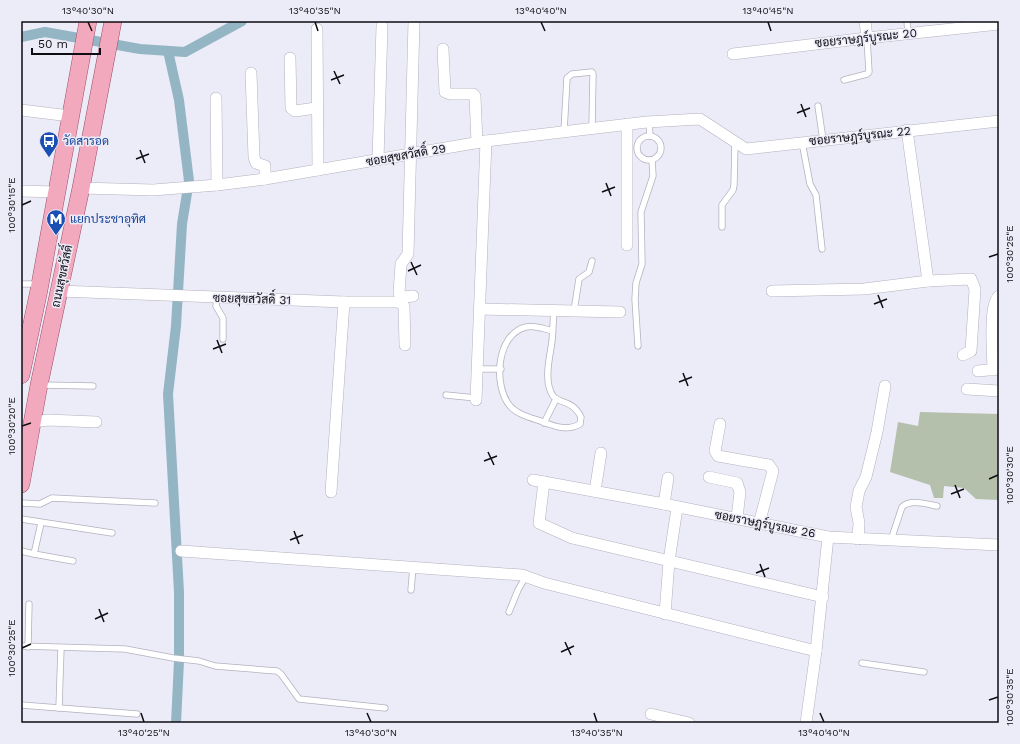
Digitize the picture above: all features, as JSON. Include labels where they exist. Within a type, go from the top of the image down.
[{"type":"main road","name":"ถนนสุขสวัสดิ์","points":[[21,375],[40,284],[88,21]]},
{"type":"main road","name":"ถนนสุขสวัสดิ์","points":[[21,484],[39,385],[81,188],[113,21]]},
{"type":"street","points":[[413,296],[403,297],[399,293],[401,264],[408,254],[414,21]]},
{"type":"street","points":[[866,21],[867,38]]},
{"type":"street","name":"ซอยราษฎร์บูรณะ 20","points":[[733,54],[999,24]]},
{"type":"street","points":[[378,160],[382,26]]},
{"type":"street","points":[[317,29],[316,108],[318,170]]},
{"type":"street","points":[[443,49],[445,92],[450,94],[473,94],[482,142],[480,309],[476,399]]},
{"type":"street","points":[[290,58],[291,108],[294,111],[316,108]]},
{"type":"street","points":[[251,73],[253,151],[255,162],[265,166],[265,179]]},
{"type":"street","points":[[216,98],[217,185]]},
{"type":"street","points":[[21,110],[70,116]]},
{"type":"street","name":"ซอยสุขสวัสดิ์ 29","points":[[81,188],[178,188],[217,185],[265,179],[482,142],[649,122],[700,119],[726,136]]},
{"type":"street","name":"ซอยราษฎร์บูรณะ 22","points":[[726,136],[746,149],[999,120]]},
{"type":"street","points":[[627,124],[627,245]]},
{"type":"street","points":[[907,130],[928,281]]},
{"type":"street","points":[[21,192],[56,192]]},
{"type":"street","points":[[772,291],[864,289],[928,281],[970,279],[973,281],[974,295],[970,351],[963,355]]},
{"type":"street","name":"ซอยสุขสวัสดิ์ 31","points":[[58,291],[217,298],[398,302],[402,303],[405,345]]},
{"type":"street","points":[[978,371],[996,370],[994,302],[999,296]]},
{"type":"street","points":[[331,492],[344,302]]},
{"type":"street","points":[[480,309],[620,312]]},
{"type":"street","points":[[858,539],[857,502],[866,477],[886,386]]},
{"type":"street","points":[[967,389],[999,391]]},
{"type":"street","points":[[33,422],[48,420],[96,422]]},
{"type":"street","points":[[720,424],[715,451],[718,456],[769,465],[773,471],[759,524]]},
{"type":"street","points":[[595,491],[601,453]]},
{"type":"street","points":[[709,477],[737,483],[740,492],[737,518]]},
{"type":"street","points":[[664,504],[668,478]]},
{"type":"street","name":"ซอยราษฎร์บูรณะ 26","points":[[669,561],[572,538],[541,525],[538,519],[538,481],[737,518],[759,524],[828,537],[999,545]]},
{"type":"street","points":[[665,614],[669,561],[677,508]]},
{"type":"street","points":[[806,723],[823,597],[828,537]]},
{"type":"street","points":[[181,551],[526,576],[544,583],[816,651]]},
{"type":"street","points":[[669,561],[823,597]]},
{"type":"street","points":[[651,714],[690,723]]},
{"type":"lane","points":[[907,21],[908,34]]},
{"type":"lane","points":[[844,80],[867,74],[869,72],[867,38]]},
{"type":"lane","points":[[564,131],[567,78],[572,74],[592,72],[592,128]]},
{"type":"lane","points":[[818,106],[823,140]]},
{"type":"lane","points":[[649,122],[650,136]]},
{"type":"lane","points":[[650,136],[656,139],[661,147],[658,156],[652,160],[645,160],[641,157],[637,148],[642,139],[650,136]]},
{"type":"lane","points":[[722,227],[722,205],[733,190],[734,185],[735,142]]},
{"type":"lane","points":[[802,142],[810,184],[816,195],[822,249]]},
{"type":"lane","points":[[638,346],[636,283],[642,264],[641,212],[653,176],[652,160]]},
{"type":"lane","points":[[574,311],[579,279],[589,272],[592,261]]},
{"type":"lane","points":[[21,284],[40,284]]},
{"type":"lane","points":[[217,298],[216,306],[223,318],[223,339]]},
{"type":"lane","points":[[553,331],[538,327],[526,327],[511,335],[504,345],[501,369],[502,392],[510,406],[518,412],[544,423],[565,429],[580,424],[581,417],[578,411],[571,404],[556,398],[550,390],[548,381],[548,361],[553,331],[554,310]]},
{"type":"lane","points":[[477,369],[501,369]]},
{"type":"lane","points":[[39,385],[93,386]]},
{"type":"lane","points":[[446,395],[476,399]]},
{"type":"lane","points":[[544,423],[556,398]]},
{"type":"lane","points":[[21,504],[40,504],[52,498],[155,503]]},
{"type":"lane","points":[[891,540],[902,507],[905,504],[910,503],[937,506]]},
{"type":"lane","points":[[21,519],[112,533]]},
{"type":"lane","points":[[34,554],[41,523]]},
{"type":"lane","points":[[21,551],[73,562]]},
{"type":"lane","points":[[411,590],[413,567]]},
{"type":"lane","points":[[509,612],[518,590],[526,576]]},
{"type":"lane","points":[[28,647],[29,604]]},
{"type":"lane","points":[[21,646],[125,649],[173,658],[187,659],[215,666],[277,671],[281,674],[297,698],[301,700],[385,708]]},
{"type":"lane","points":[[59,708],[61,648]]},
{"type":"lane","points":[[862,663],[924,672]]},
{"type":"lane","points":[[21,705],[137,714]]},
{"type":"green space","points":[[920,412],[999,414],[999,500],[976,499],[964,488],[944,486],[943,498],[934,498],[930,485],[890,472],[898,422],[918,426]]},
{"type":"waterway","points":[[21,37],[45,32],[140,49],[185,52],[242,21]]},
{"type":"waterway","points":[[168,51],[179,100],[189,181],[182,224],[176,326],[168,394],[179,592],[179,661],[176,723]]},
{"type":"place","name":"วัดสารอด","points":[[49,158]]},
{"type":"place","name":"แยกประชาอุทิศ","points":[[56,236]]}]
